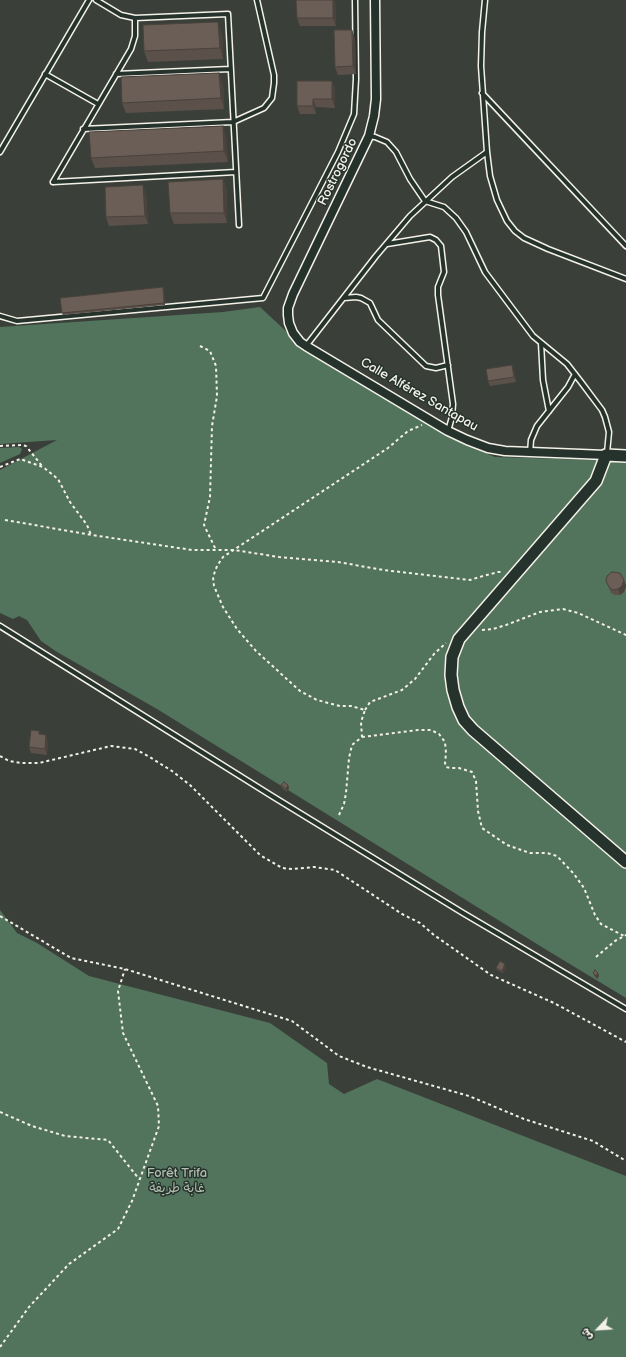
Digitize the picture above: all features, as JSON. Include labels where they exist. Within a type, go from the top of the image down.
[{"type":"street","name":"Rostrogordo","points":[[303,344],[293,333],[289,323],[288,315],[290,302],[369,136],[374,116],[376,99],[375,0]]},
{"type":"street","name":"Calle Alférez Santapau","points":[[303,344],[432,420],[448,431],[488,448],[530,453],[626,456]]},
{"type":"street","points":[[606,455],[596,480],[459,639],[452,657],[451,675],[453,690],[458,707],[464,720],[472,730],[626,862]]},
{"type":"lane","points":[[0,152],[89,0]]},
{"type":"lane","points":[[96,0],[121,15],[135,18],[228,14],[239,225]]},
{"type":"lane","points":[[84,130],[233,122],[264,108],[268,104],[274,91],[274,75],[257,0]]},
{"type":"lane","points":[[0,316],[17,321],[263,298],[338,152],[354,114],[356,78],[355,0]]},
{"type":"lane","points":[[485,0],[482,32],[482,93],[487,152],[490,176],[497,200],[506,221],[524,238],[548,249],[626,279]]},
{"type":"lane","points":[[135,18],[134,42],[131,49],[53,182],[236,172]]},
{"type":"lane","points":[[116,74],[230,69]]},
{"type":"lane","points":[[45,74],[98,104]]},
{"type":"lane","points":[[482,93],[626,246]]},
{"type":"lane","points":[[369,136],[387,142],[396,152],[410,179],[425,201],[444,207],[462,225],[471,240],[485,272],[533,336],[567,364],[602,410],[609,432],[606,455]]},
{"type":"lane","points":[[303,344],[344,298],[410,216],[452,177],[487,152]]},
{"type":"lane","points":[[386,244],[430,237],[436,240],[441,246],[444,272],[438,287],[438,295],[453,411],[448,431]]},
{"type":"lane","points":[[344,298],[356,297],[370,303],[378,320],[426,366],[436,368],[448,365]]},
{"type":"lane","points":[[541,343],[543,380],[549,411]]},
{"type":"lane","points":[[530,453],[533,433],[568,387],[575,374]]},
{"type":"lane","points":[[0,626],[430,893],[626,1009]]},
{"type":"path","points":[[200,346],[210,351],[216,366],[217,396],[212,426],[210,497],[204,525],[216,550]]},
{"type":"path","points":[[365,710],[317,700],[300,691],[256,652],[237,629],[223,607],[214,586],[213,577],[217,566],[223,557],[388,448],[408,431],[432,420]]},
{"type":"path","points":[[0,446],[26,446],[43,467],[58,479],[70,502],[87,525],[92,535]]},
{"type":"path","points":[[0,467],[20,459],[43,467]]},
{"type":"path","points":[[5,520],[192,550],[234,550],[279,557],[338,562],[383,570],[470,580],[498,572],[513,575]]},
{"type":"path","points":[[467,628],[484,630],[493,629],[540,612],[563,609],[578,613],[626,635]]},
{"type":"path","points":[[362,736],[361,722],[365,710],[370,702],[402,690],[414,679],[438,650],[450,640]]},
{"type":"path","points":[[339,815],[344,804],[349,758],[352,745],[362,736],[431,730],[439,734],[445,742],[446,766],[472,772],[476,781],[478,811],[482,828],[507,845],[530,853],[547,853],[557,856],[581,883],[595,915],[601,924],[625,936]]},
{"type":"path","points":[[0,756],[9,761],[39,763],[112,746],[135,749],[160,763],[190,785],[260,855],[282,868],[292,869],[314,867],[335,870],[402,914],[420,923],[434,935],[491,975],[554,1003],[626,1042]]},
{"type":"path","points":[[0,916],[71,958],[125,969],[292,1021],[339,1056],[367,1067],[469,1096],[524,1120],[593,1140],[626,1161]]},
{"type":"path","points":[[596,956],[611,944],[625,936]]},
{"type":"path","points":[[0,1347],[29,1307],[69,1264],[118,1229],[132,1202],[159,1126],[158,1106],[123,1033],[118,991],[125,969]]},
{"type":"path","points":[[0,1112],[32,1126],[65,1136],[108,1140],[139,1179]]},
{"type":"green space","points":[[260,307],[302,346],[464,444],[495,457],[626,461],[626,998],[157,709],[57,652],[41,641],[27,620],[19,616],[13,619],[0,613],[0,470],[57,440],[0,444],[0,327],[223,312]]},
{"type":"green space","points":[[19,447],[22,449],[20,454],[0,463],[0,448]]},
{"type":"green space","name":"Forêt Trifa غابة طريفة","points":[[0,910],[17,933],[37,943],[89,976],[270,1023],[327,1063],[329,1084],[344,1094],[377,1079],[626,1176],[626,1357],[0,1357]]},
{"type":"building","points":[[296,0],[333,0],[333,18],[297,18]]},
{"type":"building","points":[[218,22],[220,48],[144,51],[143,25]]},
{"type":"building","points":[[334,30],[352,30],[353,66],[335,67]]},
{"type":"building","points":[[219,73],[221,98],[122,103],[121,77]]},
{"type":"building","points":[[297,81],[332,81],[332,99],[313,99],[313,106],[297,106]]},
{"type":"building","points":[[223,126],[224,151],[91,158],[89,132]]},
{"type":"building","points":[[223,179],[224,213],[170,213],[168,182]]},
{"type":"building","points":[[143,185],[145,216],[106,217],[105,187]]},
{"type":"building","points":[[163,287],[164,303],[62,313],[60,298]]},
{"type":"building","points":[[512,365],[514,377],[488,381],[486,369]]},
{"type":"building","points":[[612,572],[620,573],[624,580],[622,586],[613,590],[609,587],[606,581],[607,576]]},
{"type":"building","points":[[31,730],[39,731],[39,734],[46,735],[45,749],[29,747]]},
{"type":"building","points":[[284,782],[288,785],[286,789],[281,785]]},
{"type":"building","points":[[500,961],[505,964],[502,971],[496,968]]},
{"type":"building","points":[[595,970],[598,973],[596,976],[593,973]]}]
